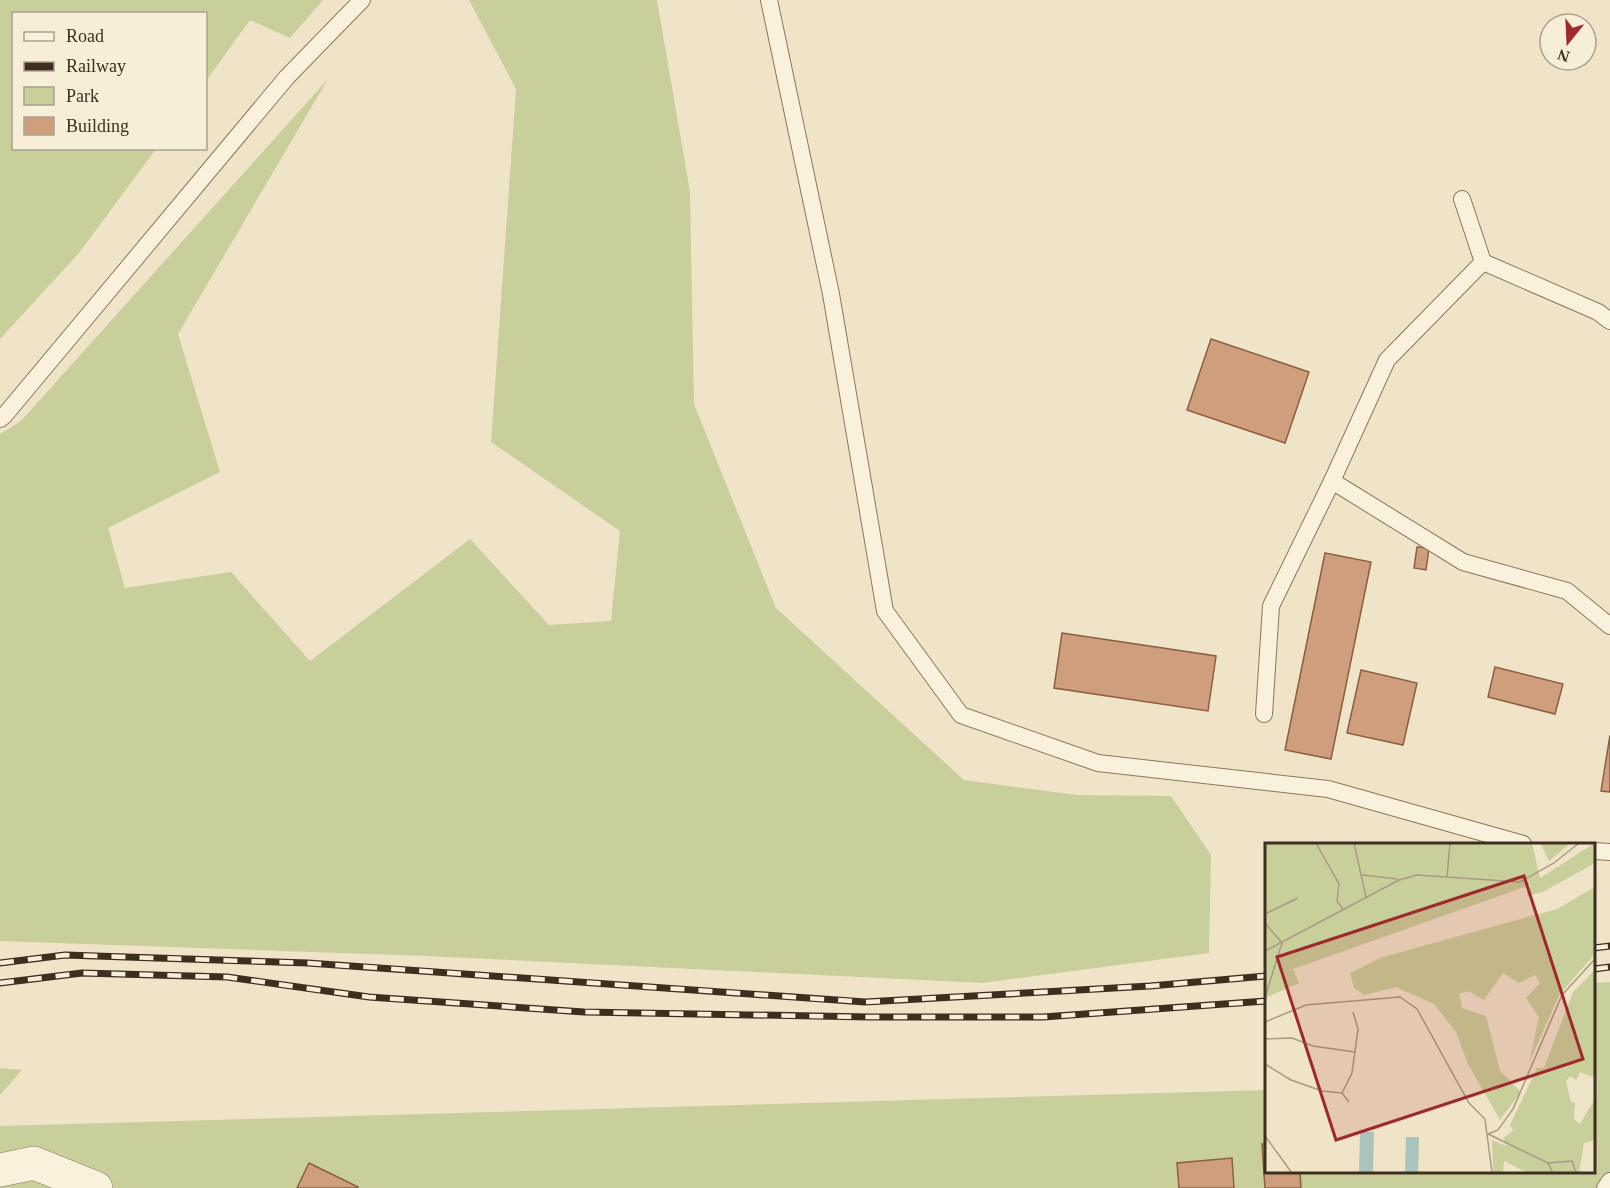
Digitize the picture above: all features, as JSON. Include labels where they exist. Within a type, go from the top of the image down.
[{"type":"street","points":[[0,1170],[34,1163],[96,1188]]},
{"type":"lane","points":[[0,419],[287,77],[362,0]]},
{"type":"lane","points":[[769,0],[831,294],[885,611],[961,715],[1098,763],[1328,789],[1519,843]]},
{"type":"lane","points":[[1462,199],[1483,262],[1598,312],[1610,321]]},
{"type":"lane","points":[[1264,714],[1270,606],[1332,481],[1387,360],[1483,262]]},
{"type":"lane","points":[[1332,481],[1463,562],[1567,591],[1610,626]]},
{"type":"lane","points":[[1595,851],[1610,852]]},
{"type":"lane","points":[[1605,1188],[1610,1181]]},
{"type":"green space","points":[[0,0],[323,0],[290,38],[250,20],[207,80],[207,12],[12,12],[12,150],[155,150],[79,253],[0,339]]},
{"type":"green space","points":[[469,0],[657,0],[690,192],[694,404],[776,608],[964,780],[1077,795],[1171,796],[1211,855],[1209,953],[983,983],[426,956],[0,941],[0,434],[21,421],[328,79],[178,334],[220,472],[108,528],[125,588],[231,572],[310,661],[470,539],[549,625],[611,621],[620,531],[491,442],[516,89]]},
{"type":"green space","points":[[1610,982],[1610,1188],[0,1188],[0,1126],[1265,1090],[1265,1173],[1595,1173],[1595,983]]},
{"type":"green space","points":[[0,1068],[22,1070],[0,1095]]},
{"type":"building","points":[[1211,339],[1309,372],[1285,443],[1187,410]]},
{"type":"building","points":[[1417,547],[1429,548],[1426,570],[1414,568]]},
{"type":"building","points":[[1325,553],[1371,562],[1331,759],[1285,750]]},
{"type":"building","points":[[1062,633],[1216,656],[1208,711],[1054,688]]},
{"type":"building","points":[[1495,667],[1563,684],[1555,714],[1488,697]]},
{"type":"building","points":[[1361,670],[1417,683],[1403,745],[1347,733]]},
{"type":"building","points":[[1610,735],[1610,792],[1601,791]]},
{"type":"building","points":[[1262,1144],[1265,1144],[1265,1173],[1300,1173],[1301,1188],[1265,1188]]},
{"type":"building","points":[[1232,1158],[1234,1188],[1179,1188],[1177,1163]]},
{"type":"building","points":[[309,1163],[358,1187],[358,1188],[297,1188]]},
{"type":"railway","points":[[1595,948],[1610,946]]},
{"type":"railway","points":[[0,963],[65,955],[308,963],[865,1002],[1150,986],[1265,976]]},
{"type":"railway","points":[[1595,969],[1610,967]]},
{"type":"railway","points":[[0,983],[82,973],[227,977],[369,997],[584,1012],[870,1017],[1043,1017],[1265,1001]]}]
